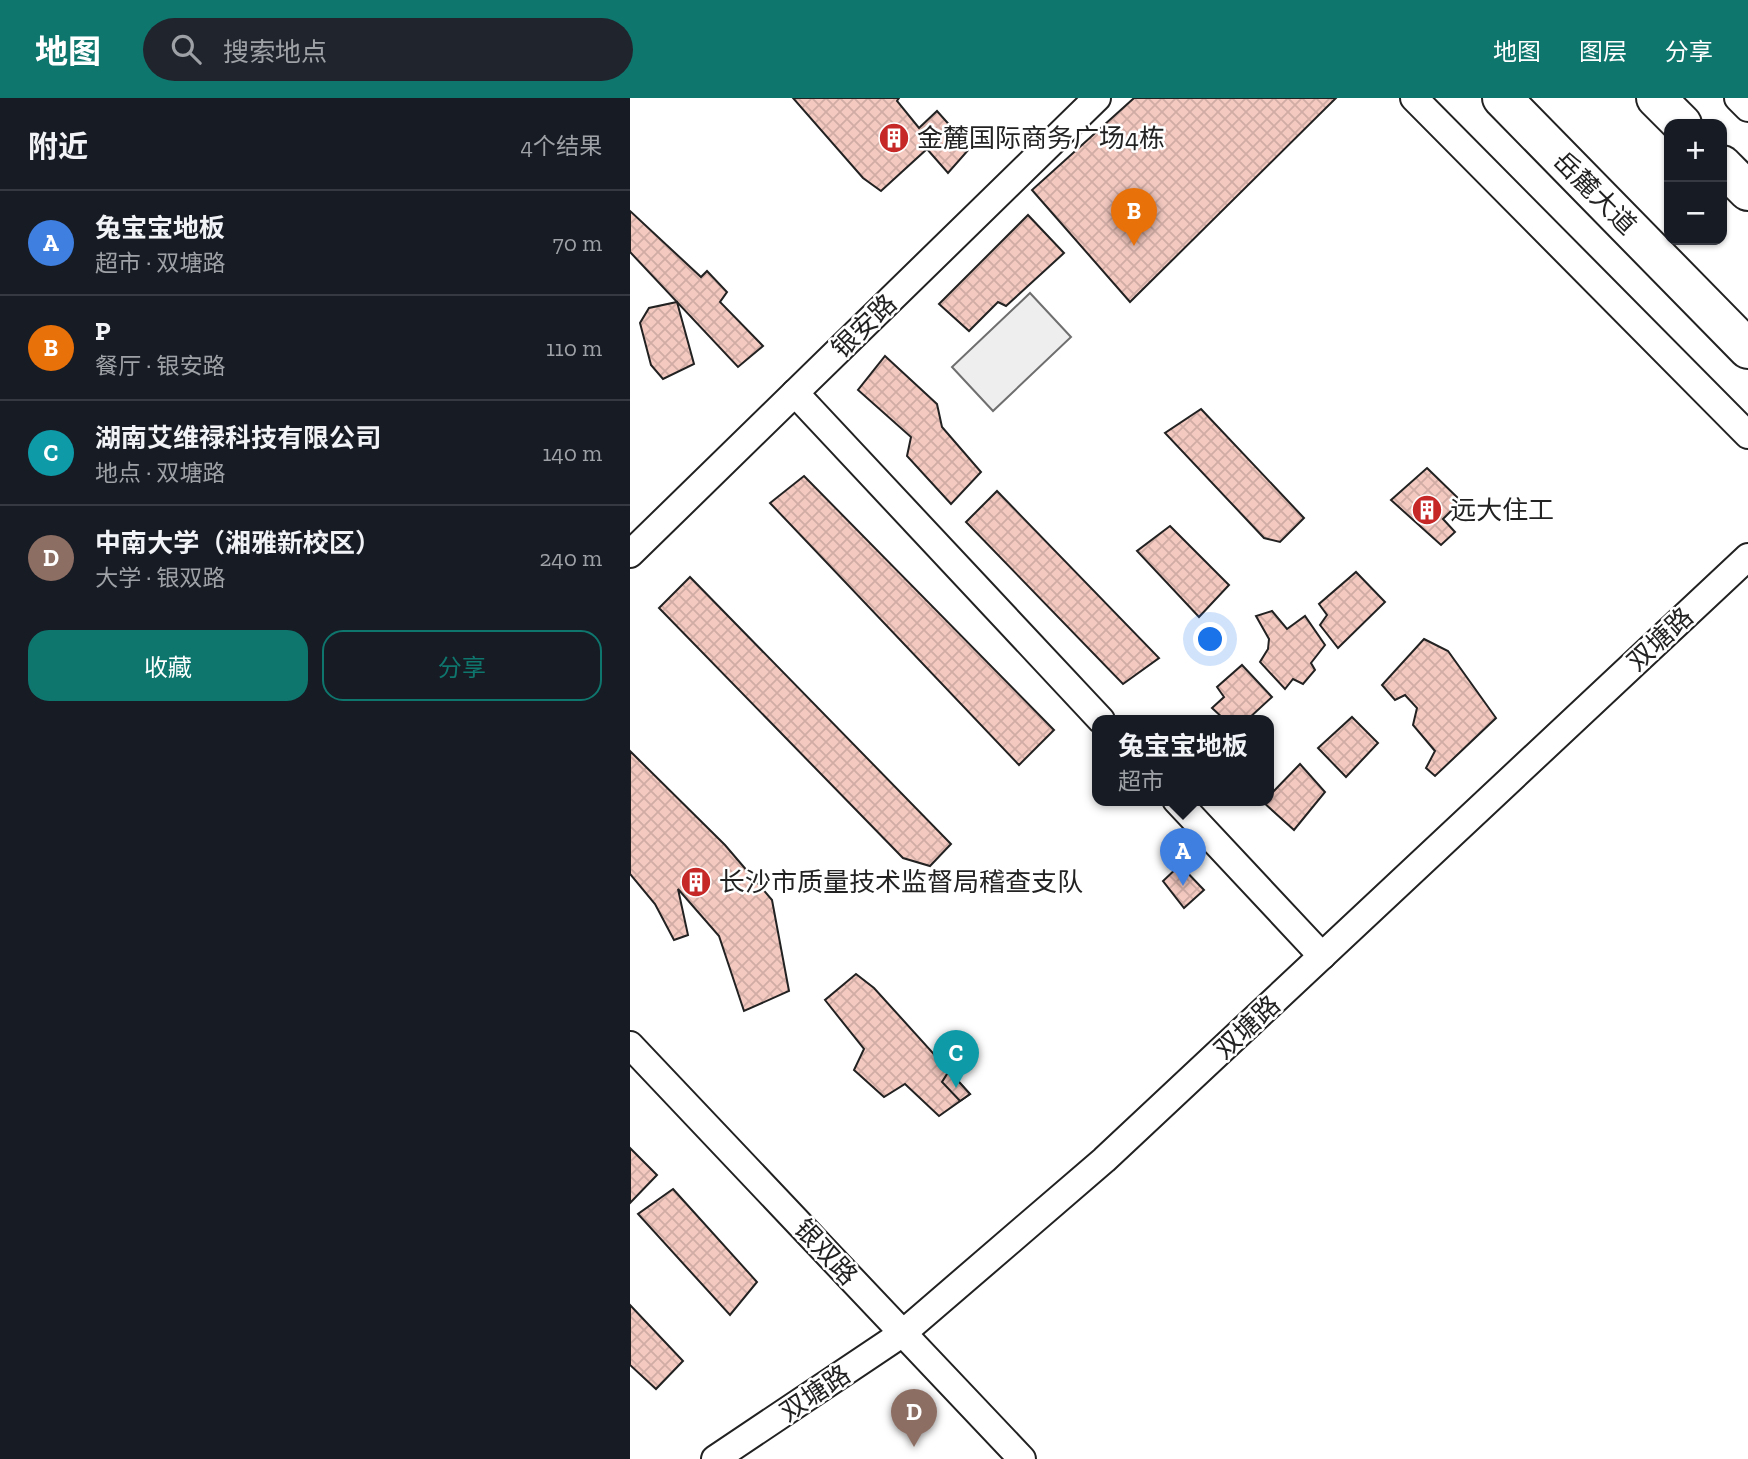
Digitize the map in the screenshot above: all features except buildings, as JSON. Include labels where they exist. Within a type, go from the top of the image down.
[{"type":"highway","name":"岳麓大道","points":[[1502,98],[1748,349]]},
{"type":"highway","points":[[1656,98],[1677,119]]},
{"type":"highway","points":[[1727,170],[1748,191]]},
{"type":"street","name":"银安路","points":[[630,554],[1097,98]]},
{"type":"street","points":[[1413,98],[1748,435]]},
{"type":"street","points":[[1738,98],[1748,108]]},
{"type":"street","points":[[795,393],[1096,715]]},
{"type":"street","name":"双塘路","points":[[715,1459],[903,1333],[1104,1160],[1748,557]]},
{"type":"street","points":[[1182,806],[1322,956]]},
{"type":"street","name":"银双路","points":[[630,1045],[1022,1459]]},
{"type":"shaded area","points":[[1030,293],[1071,337],[993,411],[952,367]]},
{"type":"place","name":"金麓国际商务广场4栋","points":[[894,138]]},
{"type":"place","name":"P","points":[[1134,246]]},
{"type":"place","name":"远大住工","points":[[1427,510]]},
{"type":"place","name":"长沙市质量技术监督局稽查支队","points":[[696,882]]},
{"type":"place","name":"兔宝宝地板","points":[[1183,886]]},
{"type":"place","name":"湖南艾维禄科技有限公司","points":[[956,1088]]},
{"type":"place","name":"中南大学（湘雅新校区）","points":[[914,1447]]}]
